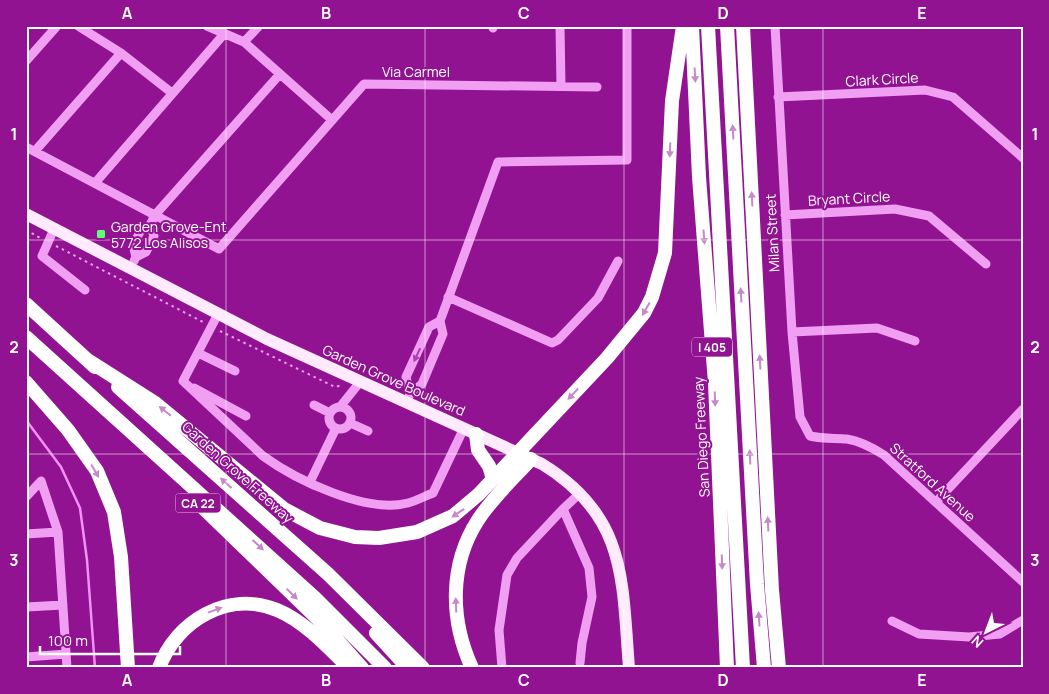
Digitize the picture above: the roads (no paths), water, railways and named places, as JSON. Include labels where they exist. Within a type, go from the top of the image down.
[{"type":"highway","points":[[472,668],[459,636],[456,598],[459,562],[478,520],[525,456],[630,332],[652,297],[665,253],[672,101],[683,26]]},
{"type":"highway","name":"San Diego Freeway","points":[[692,26],[699,177],[715,383],[727,668]]},
{"type":"highway","points":[[708,26],[742,668]]},
{"type":"highway","points":[[727,26],[757,584],[764,668]]},
{"type":"highway","points":[[744,26],[780,664]]},
{"type":"highway","name":"Garden Grove Freeway","points":[[26,304],[328,574],[423,668]]},
{"type":"highway","points":[[26,337],[315,598],[385,668]]},
{"type":"highway","name":"CA 22","points":[[26,346],[208,513],[321,622],[362,668]]},
{"type":"highway","points":[[89,361],[156,403],[284,508],[303,520],[335,534],[379,538],[417,532],[453,516],[493,479],[525,456]]},
{"type":"highway","points":[[26,382],[68,430],[97,471],[114,512],[121,557],[128,668]]},
{"type":"highway","points":[[470,431],[478,450],[489,466],[493,479]]},
{"type":"highway","points":[[159,668],[174,639],[189,624],[207,612],[224,606],[251,604],[277,610],[291,617],[326,645],[348,668]]},
{"type":"highway","points":[[365,610],[374,630],[408,668]]},
{"type":"main road","name":"Garden Grove Boulevard","points":[[26,214],[218,314],[360,382],[409,398],[470,431],[525,456],[564,477],[607,530],[614,548],[621,572],[629,668]]},
{"type":"street","points":[[26,61],[57,26]]},
{"type":"street","points":[[78,26],[121,53],[172,93]]},
{"type":"street","points":[[207,26],[244,42],[332,120]]},
{"type":"street","points":[[244,42],[259,26]]},
{"type":"street","points":[[560,26],[561,86]]},
{"type":"street","points":[[409,398],[422,384],[443,334],[440,321],[498,162],[627,160],[627,26]]},
{"type":"street","name":"Milan Street","points":[[775,26],[792,332],[800,417],[810,436]]},
{"type":"street","points":[[95,183],[224,34]]},
{"type":"street","points":[[35,151],[121,53]]},
{"type":"street","points":[[136,257],[133,246],[141,230],[150,225],[155,215],[280,74]]},
{"type":"street","name":"Via Carmel","points":[[155,215],[219,249],[364,84],[597,88]]},
{"type":"street","name":"Clark Circle","points":[[778,97],[925,90],[953,97],[1023,158]]},
{"type":"street","points":[[26,146],[155,215]]},
{"type":"street","name":"Bryant Circle","points":[[785,215],[895,209],[929,216],[986,264]]},
{"type":"street","points":[[130,269],[136,257],[146,252],[154,236],[150,225]]},
{"type":"street","points":[[54,229],[42,256],[85,290]]},
{"type":"street","points":[[448,297],[552,343],[558,340],[598,298],[618,261]]},
{"type":"street","points":[[183,382],[218,314]]},
{"type":"street","points":[[409,398],[406,377],[429,327],[440,321]]},
{"type":"street","points":[[792,332],[877,328],[915,341]]},
{"type":"street","points":[[198,353],[235,371]]},
{"type":"street","points":[[183,382],[246,416]]},
{"type":"street","points":[[183,382],[263,456],[310,482],[359,502],[380,505],[407,503],[433,493],[442,466],[470,431]]},
{"type":"street","points":[[344,408],[347,396],[351,396],[360,382]]},
{"type":"street","points":[[314,405],[330,413],[344,408]]},
{"type":"street","points":[[330,413],[330,423],[336,428],[343,429],[350,423],[351,416],[344,408]]},
{"type":"street","points":[[936,502],[1022,410]]},
{"type":"street","points":[[350,423],[368,431]]},
{"type":"street","points":[[310,482],[336,428]]},
{"type":"street","name":"Stratford Avenue","points":[[810,436],[825,440],[847,439],[867,445],[884,455],[1023,582]]},
{"type":"street","points":[[26,497],[41,481],[58,532],[67,668]]},
{"type":"street","points":[[502,668],[499,630],[507,575],[516,558],[579,494]]},
{"type":"street","points":[[563,509],[589,568],[592,597],[582,643],[580,663]]},
{"type":"street","points":[[26,534],[58,532]]},
{"type":"street","points":[[26,607],[62,605]]},
{"type":"street","points":[[892,621],[919,634],[969,637],[1000,634],[1023,620]]},
{"type":"street","points":[[26,657],[66,654]]},
{"type":"waterway","points":[[26,420],[61,467],[80,508],[87,560],[95,668]]},
{"type":"place","name":"Garden Grove-Ent 5772 Los Alisos","points":[[101,234]]}]
